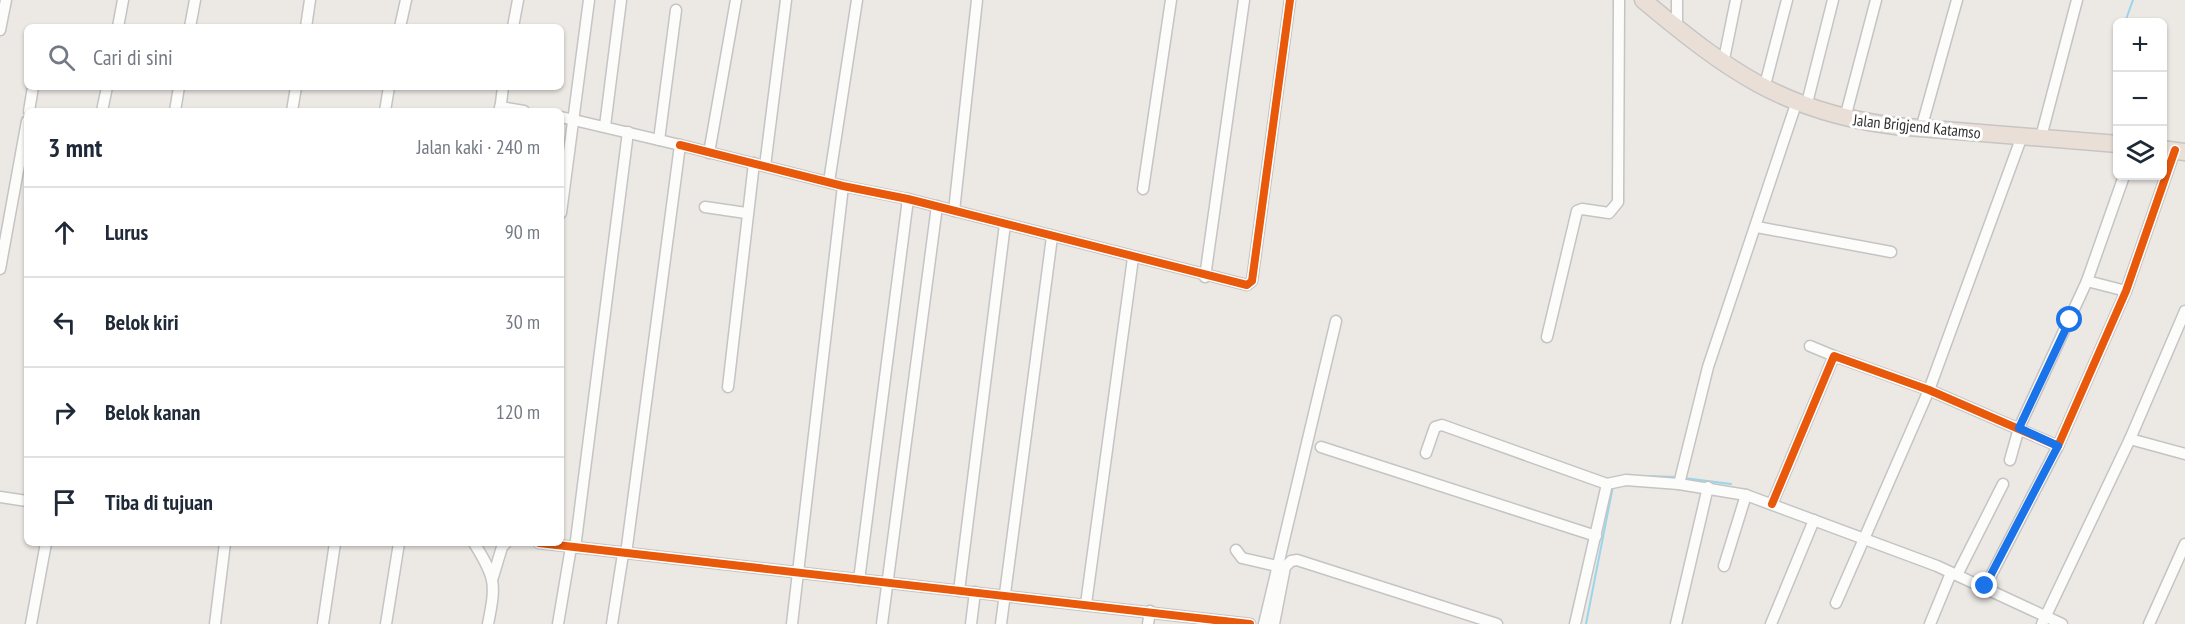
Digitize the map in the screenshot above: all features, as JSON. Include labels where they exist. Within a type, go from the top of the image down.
[{"type":"highway","name":"Jalan Brigjend Katamso","points":[[1643,0],[1723,64],[1764,89],[1801,105],[1845,118],[1921,129],[2113,144]]},
{"type":"street","points":[[0,30],[6,0]]},
{"type":"street","points":[[119,24],[123,0]]},
{"type":"street","points":[[191,24],[195,0]]},
{"type":"street","points":[[306,24],[310,0]]},
{"type":"street","points":[[401,24],[405,0]]},
{"type":"street","points":[[514,24],[518,0]]},
{"type":"street","points":[[564,192],[589,0]]},
{"type":"street","points":[[605,126],[621,0]]},
{"type":"street","points":[[709,153],[736,0]]},
{"type":"street","points":[[765,166],[786,0]]},
{"type":"street","points":[[828,182],[857,0]]},
{"type":"street","points":[[954,211],[977,0]]},
{"type":"street","points":[[1143,189],[1171,0]]},
{"type":"street","points":[[1205,277],[1244,0]]},
{"type":"street","points":[[564,118],[843,186],[908,199],[1205,277],[1247,285],[1252,281],[1290,0]]},
{"type":"street","points":[[1547,338],[1576,211],[1582,209],[1609,213],[1618,202],[1619,0]]},
{"type":"street","points":[[1677,0],[1677,28]]},
{"type":"street","points":[[1723,64],[1737,0]]},
{"type":"street","points":[[1764,89],[1787,0]]},
{"type":"street","points":[[1680,478],[1708,367],[1801,105],[1833,0]]},
{"type":"street","points":[[1845,118],[1876,0]]},
{"type":"street","points":[[1921,129],[1957,0]]},
{"type":"street","points":[[2041,137],[2077,0]]},
{"type":"street","points":[[659,140],[676,10]]},
{"type":"street","points":[[30,108],[32,90]]},
{"type":"street","points":[[103,108],[106,90]]},
{"type":"street","points":[[176,108],[178,90]]},
{"type":"street","points":[[292,108],[296,90]]},
{"type":"street","points":[[386,108],[388,90]]},
{"type":"street","points":[[500,108],[503,90]]},
{"type":"street","points":[[558,624],[573,547],[628,132]]},
{"type":"street","points":[[1836,603],[1929,390],[2022,136]]},
{"type":"street","points":[[0,269],[24,138]]},
{"type":"street","points":[[612,624],[625,554],[680,145]]},
{"type":"street","points":[[1985,586],[2058,446],[2126,291],[2174,150]]},
{"type":"street","points":[[729,387],[754,163]]},
{"type":"street","points":[[2010,460],[2019,428],[2087,281],[2123,180]]},
{"type":"street","points":[[792,624],[796,571],[843,186]]},
{"type":"street","points":[[859,580],[908,199]]},
{"type":"street","points":[[0,203],[12,206]]},
{"type":"street","points":[[705,207],[747,213]]},
{"type":"street","points":[[882,624],[937,207]]},
{"type":"street","points":[[959,591],[1005,224]]},
{"type":"street","points":[[1756,227],[1891,252]]},
{"type":"street","points":[[1001,624],[1052,237]]},
{"type":"street","points":[[1086,604],[1133,258]]},
{"type":"street","points":[[2087,281],[2126,291]]},
{"type":"street","points":[[2044,620],[2130,439],[2185,311]]},
{"type":"street","points":[[1264,624],[1336,321]]},
{"type":"street","points":[[1810,346],[1929,390],[2058,446]]},
{"type":"street","points":[[1772,504],[1834,356]]},
{"type":"street","points":[[1426,453],[1435,427],[1442,425],[1607,484],[1626,480],[1680,478],[1746,495],[1866,538],[1985,586],[2044,620],[2062,624]]},
{"type":"street","points":[[2130,439],[2185,454]]},
{"type":"street","points":[[1321,447],[1596,536]]},
{"type":"street","points":[[1575,624],[1607,484]]},
{"type":"street","points":[[1930,624],[1954,574],[2003,484]]},
{"type":"street","points":[[1676,624],[1708,487]]},
{"type":"street","points":[[1724,566],[1746,495]]},
{"type":"street","points":[[0,497],[24,501]]},
{"type":"street","points":[[1771,624],[1814,520]]},
{"type":"street","points":[[2149,624],[2185,544]]},
{"type":"street","points":[[31,624],[45,546]]},
{"type":"street","points":[[215,624],[225,546]]},
{"type":"street","points":[[323,624],[335,546]]},
{"type":"street","points":[[386,624],[399,546]]},
{"type":"street","points":[[476,546],[493,577]]},
{"type":"street","points":[[488,624],[493,598],[493,577],[503,546]]},
{"type":"street","points":[[564,546],[1250,624]]},
{"type":"street","points":[[1236,550],[1242,558],[1277,566]]},
{"type":"street","points":[[1274,624],[1285,567],[1288,563],[1297,560],[1497,624]]},
{"type":"street","points":[[971,624],[975,592]]},
{"type":"street","points":[[1148,624],[1150,611]]},
{"type":"waterway","points":[[2126,18],[2133,0]]},
{"type":"waterway","points":[[1642,476],[1678,477]]},
{"type":"waterway","points":[[1684,478],[1731,484]]},
{"type":"waterway","points":[[1586,624],[1613,486]]},
{"type":"cycle path","points":[[680,145],[843,186],[908,199],[1247,285],[1252,281],[1290,0]]},
{"type":"cycle path","points":[[1772,504],[1834,356],[1929,390],[2058,446],[2126,291],[2175,150]]},
{"type":"cycle path","points":[[564,546],[1250,624]]},
{"type":"route","points":[[1985,586],[2058,446],[2019,428],[2070,320]]}]
